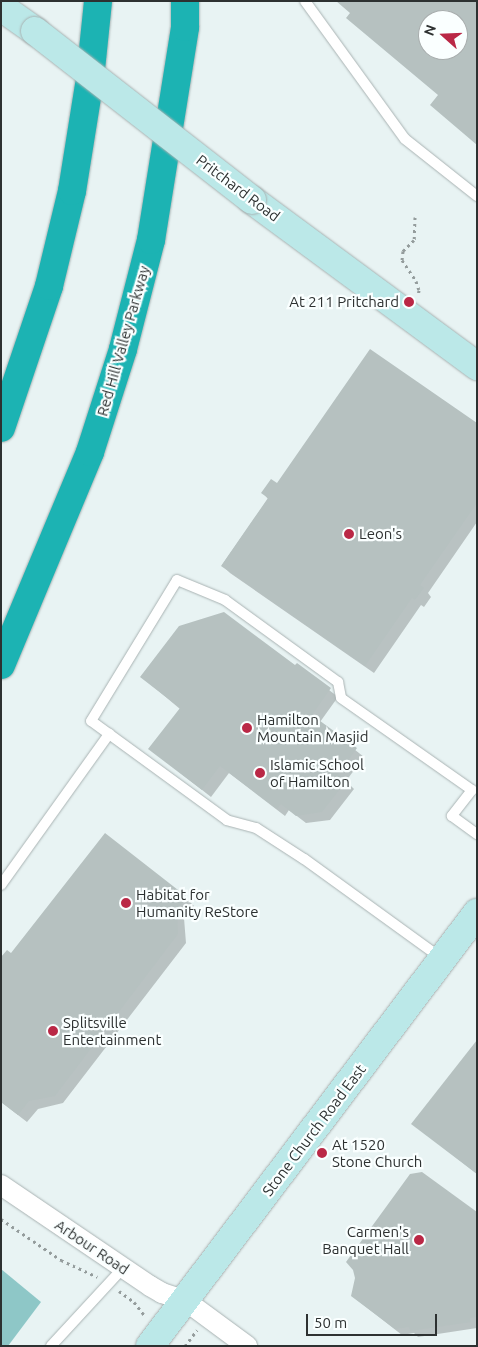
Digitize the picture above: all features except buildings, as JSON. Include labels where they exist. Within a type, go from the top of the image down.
[{"type":"highway","points":[[1,428],[48,286],[72,191],[90,79],[98,1]]},
{"type":"highway","name":"Red Hill Valley Parkway","points":[[1,665],[90,452],[122,348],[151,240],[185,14],[195,1]]},
{"type":"main road","name":"Pritchard Road","points":[[1,7],[35,31],[252,200],[477,366]]},
{"type":"main road","name":"Stone Church Road East","points":[[155,1340],[477,913]]},
{"type":"street","name":"Arbour Road","points":[[1,1185],[162,1293],[186,1301],[247,1346]]},
{"type":"lane","points":[[305,1],[405,139],[477,196]]},
{"type":"lane","points":[[442,959],[304,859],[256,828],[227,820],[91,721],[177,580],[225,600],[338,682],[342,698],[472,790],[452,816],[477,834]]},
{"type":"lane","points":[[1,885],[109,734]]},
{"type":"lane","points":[[51,1346],[123,1268]]},
{"type":"path","points":[[413,319],[419,290],[416,281],[402,260],[403,251],[414,240],[416,217]]},
{"type":"path","points":[[1,1219],[61,1260],[108,1283],[134,1302],[155,1340]]},
{"type":"shaded area","points":[[1,1269],[41,1302],[8,1346],[1,1346]]},
{"type":"place","name":"At 211 Pritchard","points":[[409,302]]},
{"type":"place","name":"Leon's","points":[[349,534]]},
{"type":"place","name":"Hamilton Mountain Masjid","points":[[247,728]]},
{"type":"place","name":"Islamic School of Hamilton","points":[[260,773]]},
{"type":"place","name":"Habitat for Humanity ReStore","points":[[126,903]]},
{"type":"place","name":"Splitsville Entertainment","points":[[53,1031]]},
{"type":"place","name":"At 1520 Stone Church","points":[[322,1153]]},
{"type":"place","name":"Carmen's Banquet Hall","points":[[419,1240]]}]
